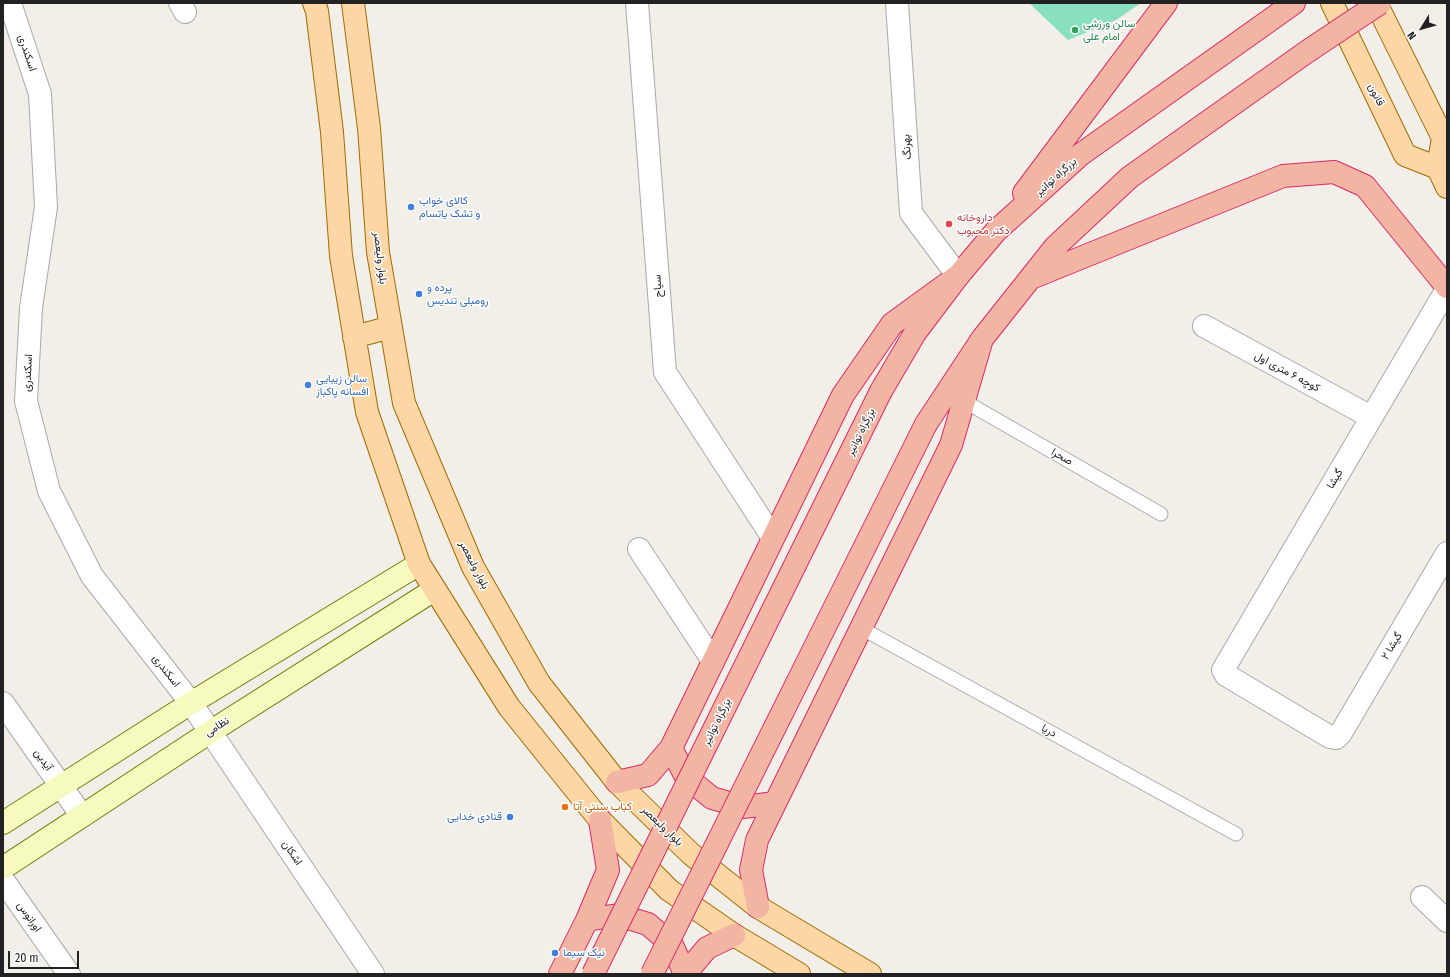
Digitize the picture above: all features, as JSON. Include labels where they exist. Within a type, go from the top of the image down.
[{"type":"highway","points":[[996,231],[1166,3]]},
{"type":"highway","points":[[652,974],[926,424],[982,339],[1055,247],[1130,177],[1308,51],[1380,3]]},
{"type":"highway","name":"بزرگراه توانیر","points":[[593,974],[881,391],[916,333],[958,276],[996,231],[1080,155],[1288,7]]},
{"type":"highway","points":[[1030,279],[1283,176],[1334,172],[1364,186],[1447,288]]},
{"type":"highway","points":[[617,782],[648,775],[671,748],[843,395],[892,324],[958,276]]},
{"type":"highway","points":[[758,907],[751,870],[757,840],[951,445],[982,339]]},
{"type":"highway","points":[[671,748],[686,777],[712,798],[743,807],[775,803]]},
{"type":"highway","points":[[560,974],[587,920],[608,870],[600,820]]},
{"type":"highway","points":[[587,920],[618,915],[648,924],[672,945],[685,974],[707,948],[734,935]]},
{"type":"main road","points":[[314,3],[317,11],[332,132],[340,256],[367,412],[419,564],[509,707],[600,820],[669,890],[734,935],[798,974]]},
{"type":"main road","name":"بلوار ولیعصر","points":[[353,3],[370,128],[378,252],[404,403],[473,567],[539,683],[617,782],[691,854],[758,907],[870,974]]},
{"type":"main road","name":"قانون","points":[[1332,3],[1405,155],[1438,168]]},
{"type":"main road","points":[[1376,3],[1442,138],[1438,168],[1447,187]]},
{"type":"main road","points":[[354,337],[391,327]]},
{"type":"main road","points":[[3,823],[191,703],[419,564]]},
{"type":"main road","name":"نظامی","points":[[3,868],[210,732],[434,590]]},
{"type":"street","name":"اسکندری","points":[[10,3],[40,94],[46,207],[31,308],[26,401],[49,491],[92,576],[191,703],[210,732]]},
{"type":"street","name":"سیاح","points":[[638,3],[664,372],[773,538]]},
{"type":"street","name":"بهرنگ","points":[[897,3],[911,213],[958,276]]},
{"type":"street","name":"گیشا","points":[[1336,738],[1330,737],[1226,675],[1223,670],[1447,288]]},
{"type":"street","name":"کوچه ۶ متری اول","points":[[1204,326],[1371,417]]},
{"type":"street","points":[[639,549],[714,661]]},
{"type":"street","name":"گیشا ۲","points":[[1336,738],[1341,733],[1447,554]]},
{"type":"street","name":"آیدین","points":[[3,703],[82,816]]},
{"type":"street","name":"اشکان","points":[[210,732],[373,974]]},
{"type":"street","name":"اورانوس","points":[[3,880],[69,974]]},
{"type":"street","points":[[1422,897],[1447,921]]},
{"type":"lane","name":"صحرا","points":[[964,401],[1161,514]]},
{"type":"lane","name":"دریا","points":[[861,628],[1236,834]]},
{"type":"green space","name":"سالن ورزشی امام علی","points":[[1029,3],[1141,3],[1116,20],[1068,40]]},
{"type":"place","name":"سالن ورزشی امام علی","points":[[1075,30]]},
{"type":"place","name":"کالای خواب و تشک یاتسام","points":[[411,207]]},
{"type":"place","name":"داروخانه دکتر محبوب","points":[[949,224]]},
{"type":"place","name":"پرده و رومبلی تندیس","points":[[419,294]]},
{"type":"place","name":"سالن زیبایی افسانه پاکباز","points":[[308,385]]},
{"type":"place","name":"کباب سنتی آتا","points":[[565,807]]},
{"type":"place","name":"قنادی خدایی","points":[[510,817]]},
{"type":"place","name":"نیک سیما","points":[[555,953]]}]
